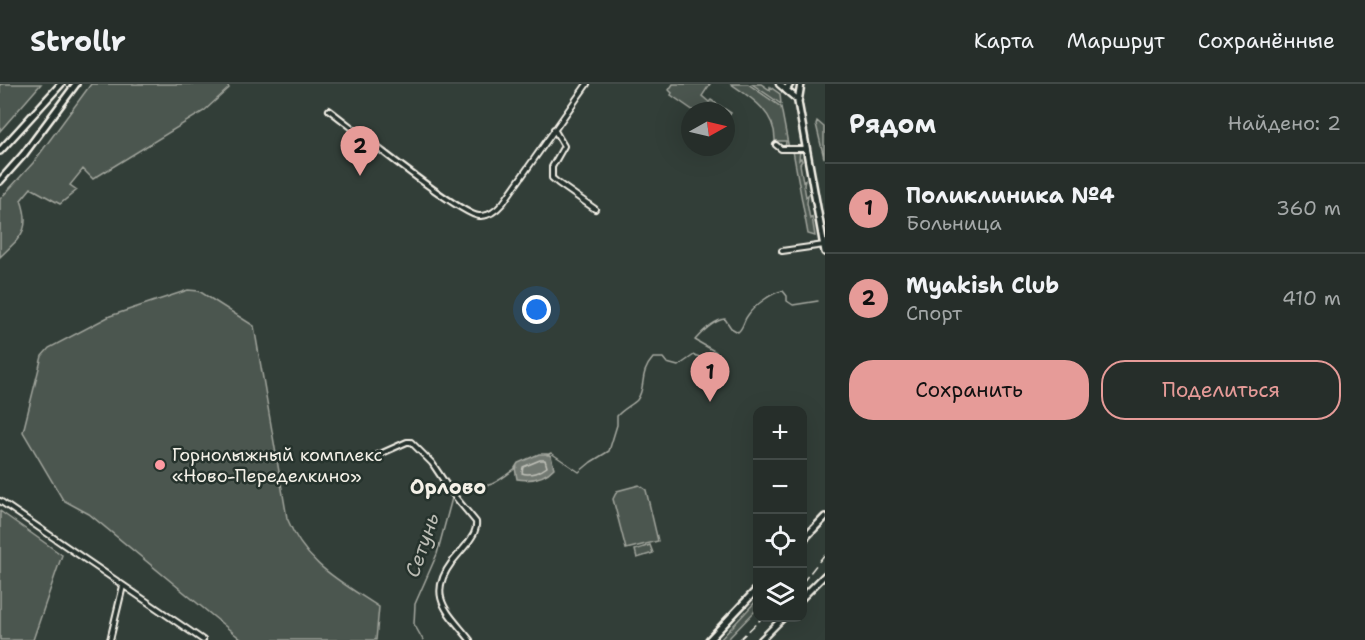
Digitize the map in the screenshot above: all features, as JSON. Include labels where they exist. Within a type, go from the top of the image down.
[{"type":"main road","points":[[0,151],[61,84]]},
{"type":"main road","points":[[0,181],[24,154],[76,84]]},
{"type":"main road","points":[[790,84],[786,90],[798,100]]},
{"type":"main road","points":[[801,84],[798,100],[825,252]]},
{"type":"main road","points":[[807,536],[825,517]]},
{"type":"main road","points":[[709,640],[753,593]]},
{"type":"street","points":[[329,110],[470,214],[483,216],[503,204],[587,84]]},
{"type":"street","points":[[778,84],[786,90]]},
{"type":"street","points":[[554,129],[564,146],[552,167],[552,178],[595,209]]},
{"type":"street","points":[[776,145],[781,150],[807,149]]},
{"type":"street","points":[[782,250],[824,245]]},
{"type":"street","points":[[371,458],[411,442],[432,463],[452,493],[476,522],[476,527],[465,546],[451,563],[439,588],[440,597],[448,613],[470,640]]},
{"type":"street","points":[[0,501],[203,640]]},
{"type":"street","points":[[807,593],[825,575]]},
{"type":"street","points":[[110,640],[123,585]]},
{"type":"street","points":[[761,640],[779,622]]},
{"type":"shaded area","points":[[0,84],[41,84],[0,131]]},
{"type":"shaded area","points":[[91,84],[227,84],[229,88],[204,111],[93,179],[83,169],[70,185],[77,190],[60,204],[31,188],[21,200],[25,219],[22,233],[0,257],[0,199],[33,163]]},
{"type":"shaded area","points":[[673,84],[710,84],[702,96],[709,102],[681,102],[671,95],[669,90]]},
{"type":"shaded area","points":[[731,84],[748,84],[781,107],[789,149],[785,149],[786,141],[775,141],[772,122],[761,107]]},
{"type":"shaded area","points":[[752,84],[761,84],[770,90],[770,87],[780,94],[781,104]]},
{"type":"shaded area","points":[[817,121],[824,127],[824,158],[816,124]]},
{"type":"shaded area","points":[[800,150],[799,160],[801,158],[803,182],[805,180],[807,203],[815,236],[808,234],[793,151]]},
{"type":"shaded area","name":"Горнолыжный комплекс «Ново-Переделкино»","points":[[188,290],[199,291],[254,326],[287,518],[303,548],[314,560],[337,580],[379,607],[376,640],[242,640],[89,514],[63,500],[23,432],[42,356],[49,348],[110,316]]},
{"type":"shaded area","points":[[639,485],[646,490],[658,541],[626,549],[613,499],[617,491]]},
{"type":"shaded area","points":[[0,511],[62,555],[33,640],[0,640]]},
{"type":"shaded area","points":[[650,545],[653,553],[637,558],[635,550]]},
{"type":"shaded area","points":[[753,604],[753,613],[727,640],[720,640]]},
{"type":"water","points":[[539,454],[551,456],[554,468],[546,475],[537,478],[517,479],[515,468],[518,463]]},
{"type":"waterway","name":"Сетунь","points":[[547,455],[551,453],[579,472],[609,451],[617,425],[617,416],[637,400],[642,390],[648,364],[653,358],[663,358],[667,363],[678,366],[694,355],[703,358],[715,357],[716,352],[695,340],[713,324],[725,319],[731,328],[738,332],[754,308],[779,292],[783,291],[787,296],[787,301],[793,305],[818,301]]},
{"type":"waterway","name":"Сетунь","points":[[423,640],[414,624],[415,604],[437,554],[452,498],[461,490],[492,484],[517,467]]},
{"type":"railway","points":[[807,577],[825,554]]},
{"type":"railway","points":[[739,640],[758,622]]},
{"type":"place","name":"Myakish Club","points":[[360,176]]},
{"type":"place","name":"Поликлиника №4","points":[[710,402]]},
{"type":"place","name":"Горнолыжный комплекс «Ново-Переделкино»","points":[[160,465]]},
{"type":"district","name":"Орлово","points":[[448,487]]}]
